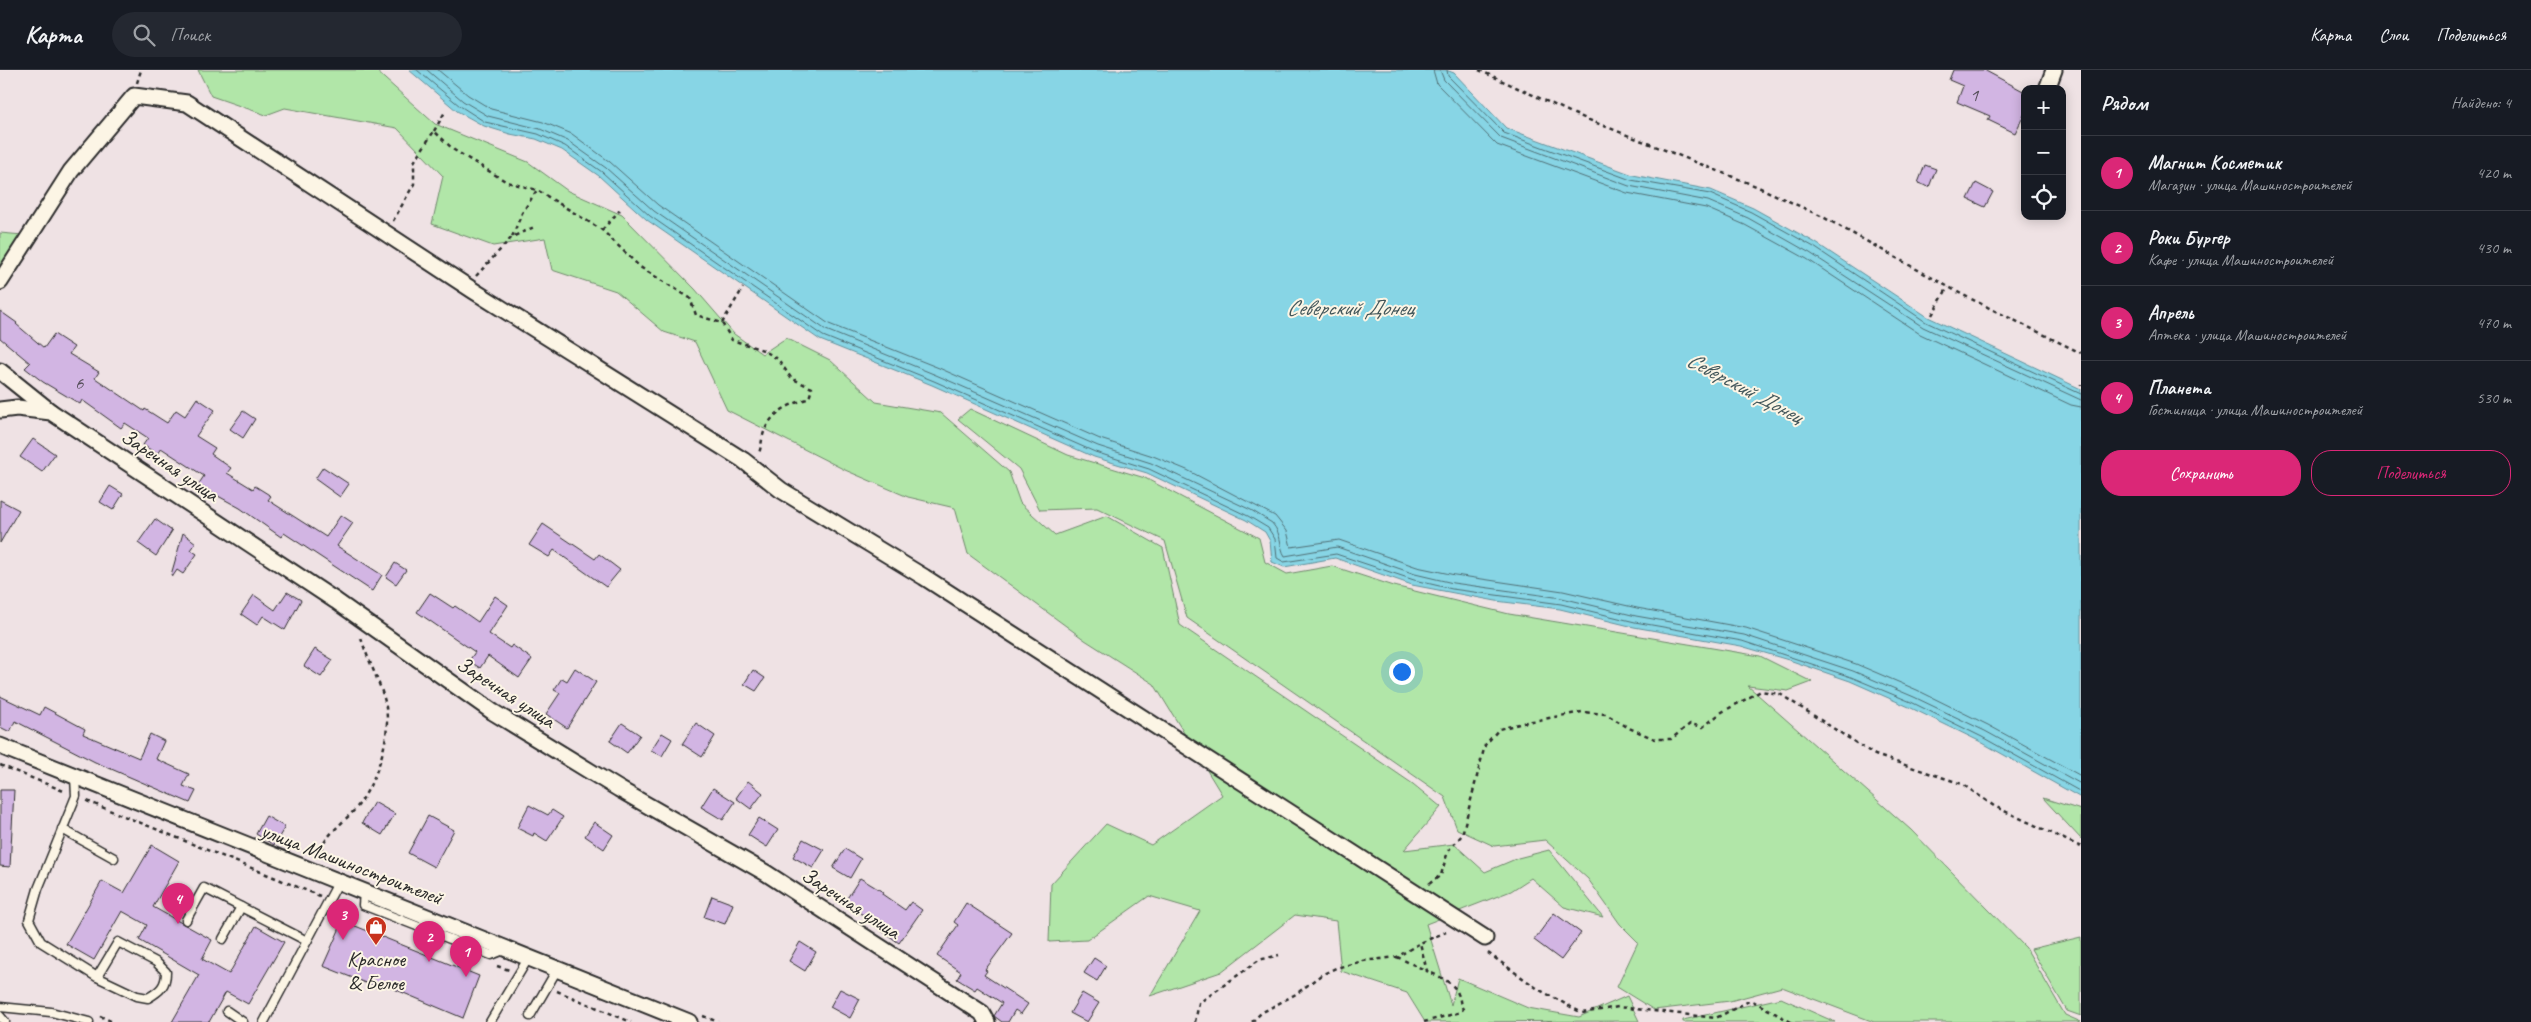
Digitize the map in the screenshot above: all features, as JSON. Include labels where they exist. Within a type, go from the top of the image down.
[{"type":"street","points":[[2048,85],[2054,70]]},
{"type":"street","points":[[0,282],[71,170],[134,96],[188,103],[466,286],[752,467],[781,490],[924,577],[1485,938]]},
{"type":"street","points":[[0,370],[51,412]]},
{"type":"street","name":"Заречная улица","points":[[0,410],[17,408],[51,412],[336,601],[493,712],[619,789],[766,873],[982,1013],[987,1022]]},
{"type":"street","name":"улица Машиностроителей","points":[[0,746],[689,1022]]},
{"type":"lane","points":[[75,777],[76,796],[38,889],[29,920],[41,942],[97,978],[137,996],[148,998],[160,991],[166,982],[166,972],[156,962],[118,942],[97,978]]},
{"type":"lane","points":[[62,829],[114,858]]},
{"type":"lane","points":[[264,1022],[339,881]]},
{"type":"lane","points":[[186,920],[204,888],[307,941]]},
{"type":"lane","points":[[223,939],[241,907]]},
{"type":"lane","points":[[490,1022],[529,957]]},
{"type":"lane","points":[[530,1016],[558,968]]},
{"type":"lane","points":[[0,1007],[51,1012],[89,1022]]},
{"type":"lane","points":[[228,1011],[243,1022]]},
{"type":"lane","points":[[0,1016],[5,1022]]},
{"type":"path","points":[[1478,70],[1574,114],[1756,186],[1822,217],[1948,287],[2081,353]]},
{"type":"path","points":[[1488,70],[1490,75]]},
{"type":"path","points":[[385,232],[401,211],[414,184],[414,162],[445,112]]},
{"type":"path","points":[[434,131],[454,150],[507,182],[537,190],[602,230],[640,267],[690,298],[696,315],[722,323],[732,340],[763,350],[778,359],[791,378],[812,388],[807,399],[778,411],[764,433],[763,446],[752,467]]},
{"type":"path","points":[[512,237],[522,213],[537,190]]},
{"type":"path","points":[[602,230],[620,210]]},
{"type":"path","points":[[466,286],[512,237],[534,226]]},
{"type":"path","points":[[1932,315],[1948,287]]},
{"type":"path","points":[[722,323],[743,288]]},
{"type":"path","points":[[318,858],[324,841],[331,831],[350,815],[368,789],[376,770],[387,728],[384,695],[360,636]]},
{"type":"path","points":[[1416,895],[1441,875],[1448,851],[1462,835],[1485,745],[1499,730],[1527,722],[1582,712],[1606,714],[1629,728],[1655,739],[1671,739],[1690,724],[1703,727],[1722,712],[1761,691],[1780,694],[1875,755],[1962,784],[1994,806],[2081,847]]},
{"type":"path","points":[[1252,1022],[1261,1013],[1296,994],[1321,975],[1336,968],[1363,961],[1397,957],[1420,942],[1464,926],[1473,943],[1538,988],[1582,1013],[1618,1007],[1716,1018],[1752,1000],[1792,1022]]},
{"type":"path","points":[[1420,942],[1427,971]]},
{"type":"path","points":[[1195,1022],[1199,1003],[1259,960],[1279,955]]},
{"type":"path","points":[[1397,957],[1453,986],[1459,995],[1459,1003],[1463,1009],[1461,1012],[1424,1022]]},
{"type":"path","points":[[547,986],[631,1022]]},
{"type":"green space","points":[[198,70],[375,70],[435,124],[528,162],[568,191],[622,215],[695,289],[734,334],[762,354],[786,338],[830,360],[876,402],[941,413],[1009,472],[1020,503],[1055,535],[1107,516],[1163,548],[1180,625],[1413,784],[1441,807],[1404,850],[1454,844],[1485,872],[1518,858],[1549,850],[1603,917],[1564,907],[1531,878],[1511,891],[1426,924],[1451,1005],[1458,978],[1528,1008],[1579,1017],[1627,996],[1639,1021],[1425,1022],[1407,993],[1341,971],[1336,921],[1295,915],[1221,972],[1150,996],[1200,911],[1149,896],[1087,940],[1049,942],[1051,884],[1106,824],[1151,845],[1222,795],[1154,684],[1085,640],[968,554],[955,508],[908,497],[845,470],[727,410],[695,342],[664,332],[616,291],[552,270],[545,238],[493,246],[432,224],[443,176],[397,128],[285,108],[266,115],[211,96]]},
{"type":"green space","points":[[0,233],[23,235],[0,269]]},
{"type":"green space","points":[[970,409],[1068,455],[1145,478],[1259,538],[1265,562],[1287,574],[1332,566],[1394,586],[1509,614],[1760,656],[1812,682],[1788,691],[1748,686],[1911,830],[2026,948],[2065,1015],[2081,1022],[1874,1022],[1782,987],[1730,1001],[1654,1010],[1617,987],[1638,942],[1620,924],[1588,879],[1545,840],[1494,846],[1457,829],[1445,797],[1187,618],[1165,541],[1097,508],[1040,510],[1019,469],[958,419]]},
{"type":"green space","points":[[2043,798],[2081,810],[2081,839]]},
{"type":"green space","points":[[2081,937],[2081,1016],[2067,1011],[2031,949]]},
{"type":"green space","points":[[1781,998],[1835,1022],[1683,1022],[1683,1020]]},
{"type":"water","name":"Северский Донец","points":[[409,70],[1446,70],[1454,73],[1506,128],[1633,175],[1711,190],[1753,208],[1816,243],[1928,317],[2081,389],[2081,798],[1979,741],[1909,707],[1850,681],[1741,646],[1634,627],[1560,609],[1496,601],[1412,585],[1335,558],[1284,567],[1272,562],[1270,541],[1265,532],[1246,520],[1147,473],[1094,457],[932,385],[820,340],[647,220],[599,176],[562,150],[536,139],[484,126],[457,111]]},
{"type":"building","points":[[1953,70],[1984,70],[2021,90],[2021,121],[2015,133],[1988,120],[1990,116],[1957,102],[1963,86],[1949,80]]},
{"type":"building","points":[[1925,165],[1936,169],[1929,187],[1918,183]]},
{"type":"building","points":[[1976,183],[1993,192],[1985,207],[1968,199]]},
{"type":"building","points":[[0,311],[17,323],[44,348],[54,334],[74,347],[69,354],[99,372],[95,378],[144,411],[145,409],[167,423],[176,410],[185,416],[197,398],[215,410],[196,436],[215,448],[211,454],[231,468],[227,473],[253,489],[255,486],[271,496],[268,500],[326,537],[341,515],[353,523],[337,546],[382,575],[372,591],[284,533],[281,537],[240,508],[198,485],[204,476],[161,448],[157,454],[143,445],[148,438],[125,423],[121,428],[82,400],[80,404],[43,382],[25,368],[30,363],[0,338]]},
{"type":"building","points":[[243,411],[255,419],[243,438],[230,429]]},
{"type":"building","points":[[33,439],[55,454],[42,472],[20,457]]},
{"type":"building","points":[[323,467],[349,484],[340,497],[315,479]]},
{"type":"building","points":[[110,486],[123,494],[113,510],[100,502]]},
{"type":"building","points":[[0,500],[19,510],[0,543]]},
{"type":"building","points":[[155,519],[172,531],[156,556],[138,543]]},
{"type":"building","points":[[543,524],[595,559],[599,554],[620,570],[606,587],[554,550],[549,557],[529,545]]},
{"type":"building","points":[[183,533],[196,543],[191,550],[197,554],[183,574],[177,570],[173,576],[171,575]]},
{"type":"building","points":[[395,563],[406,570],[396,584],[386,577]]},
{"type":"building","points":[[287,592],[301,600],[285,630],[263,616],[257,625],[241,614],[254,595],[275,610]]},
{"type":"building","points":[[430,593],[453,608],[455,606],[478,622],[495,596],[508,605],[489,634],[510,648],[512,645],[532,659],[519,678],[488,656],[480,668],[469,661],[475,652],[417,612]]},
{"type":"building","points":[[315,649],[333,660],[321,677],[304,666]]},
{"type":"building","points":[[575,668],[596,682],[567,728],[546,714],[560,693],[554,690],[562,678],[567,681]]},
{"type":"building","points":[[753,670],[765,678],[756,691],[744,684]]},
{"type":"building","points":[[0,696],[40,715],[44,707],[85,729],[83,734],[139,758],[150,734],[164,741],[156,759],[189,774],[183,786],[196,791],[190,803],[95,762],[15,721],[10,732],[0,727]]},
{"type":"building","points":[[622,723],[640,735],[627,753],[610,741]]},
{"type":"building","points":[[696,723],[715,736],[702,757],[682,744]]},
{"type":"building","points":[[662,733],[672,739],[662,756],[651,750]]},
{"type":"building","points":[[748,781],[763,793],[751,809],[736,798]]},
{"type":"building","points":[[713,788],[735,802],[723,820],[701,807]]},
{"type":"building","points":[[0,790],[14,790],[10,867],[0,866]]},
{"type":"building","points":[[374,802],[395,814],[382,835],[362,823]]},
{"type":"building","points":[[529,805],[548,815],[552,810],[563,817],[547,841],[534,833],[533,836],[517,828]]},
{"type":"building","points":[[266,816],[285,827],[274,845],[256,834]]},
{"type":"building","points":[[428,816],[454,830],[434,867],[408,853]]},
{"type":"building","points":[[759,818],[778,830],[767,847],[748,835]]},
{"type":"building","points":[[594,822],[613,835],[604,849],[585,836]]},
{"type":"building","points":[[803,839],[824,850],[813,868],[793,857]]},
{"type":"building","points":[[152,845],[179,861],[153,907],[212,940],[202,959],[229,974],[256,926],[284,942],[248,1004],[226,992],[209,1022],[172,1022],[199,975],[139,940],[147,925],[122,911],[94,960],[66,944],[102,881],[124,893]]},
{"type":"building","points":[[845,849],[861,859],[850,878],[833,868]]},
{"type":"building","points":[[860,878],[883,892],[882,894],[905,910],[911,902],[922,910],[899,943],[881,930],[883,927],[844,903]]},
{"type":"building","points":[[712,896],[733,904],[725,924],[704,917]]},
{"type":"building","points":[[966,903],[1012,933],[985,970],[987,971],[984,975],[1028,1004],[1021,1014],[1015,1010],[1008,1022],[1002,1022],[994,1016],[1002,1003],[977,987],[975,990],[957,979],[961,972],[937,956],[958,925],[954,922]]},
{"type":"building","points":[[1554,913],[1581,933],[1561,960],[1534,940]]},
{"type":"building","points":[[343,921],[479,976],[463,1018],[380,983],[378,988],[323,966]]},
{"type":"building","points":[[800,942],[816,952],[805,971],[789,961]]},
{"type":"building","points":[[1094,958],[1106,966],[1097,981],[1084,973]]},
{"type":"building","points":[[840,989],[860,999],[850,1018],[830,1007]]},
{"type":"building","points":[[1082,993],[1099,1003],[1087,1022],[1070,1013]]},
{"type":"place","name":"Планета","points":[[178,924]]},
{"type":"place","name":"Апрель","points":[[343,940]]},
{"type":"place","name":"Красное & Белое","points":[[376,946]]},
{"type":"place","name":"Роки Бургер","points":[[429,962]]},
{"type":"place","name":"Магнит Косметик","points":[[466,977]]}]
